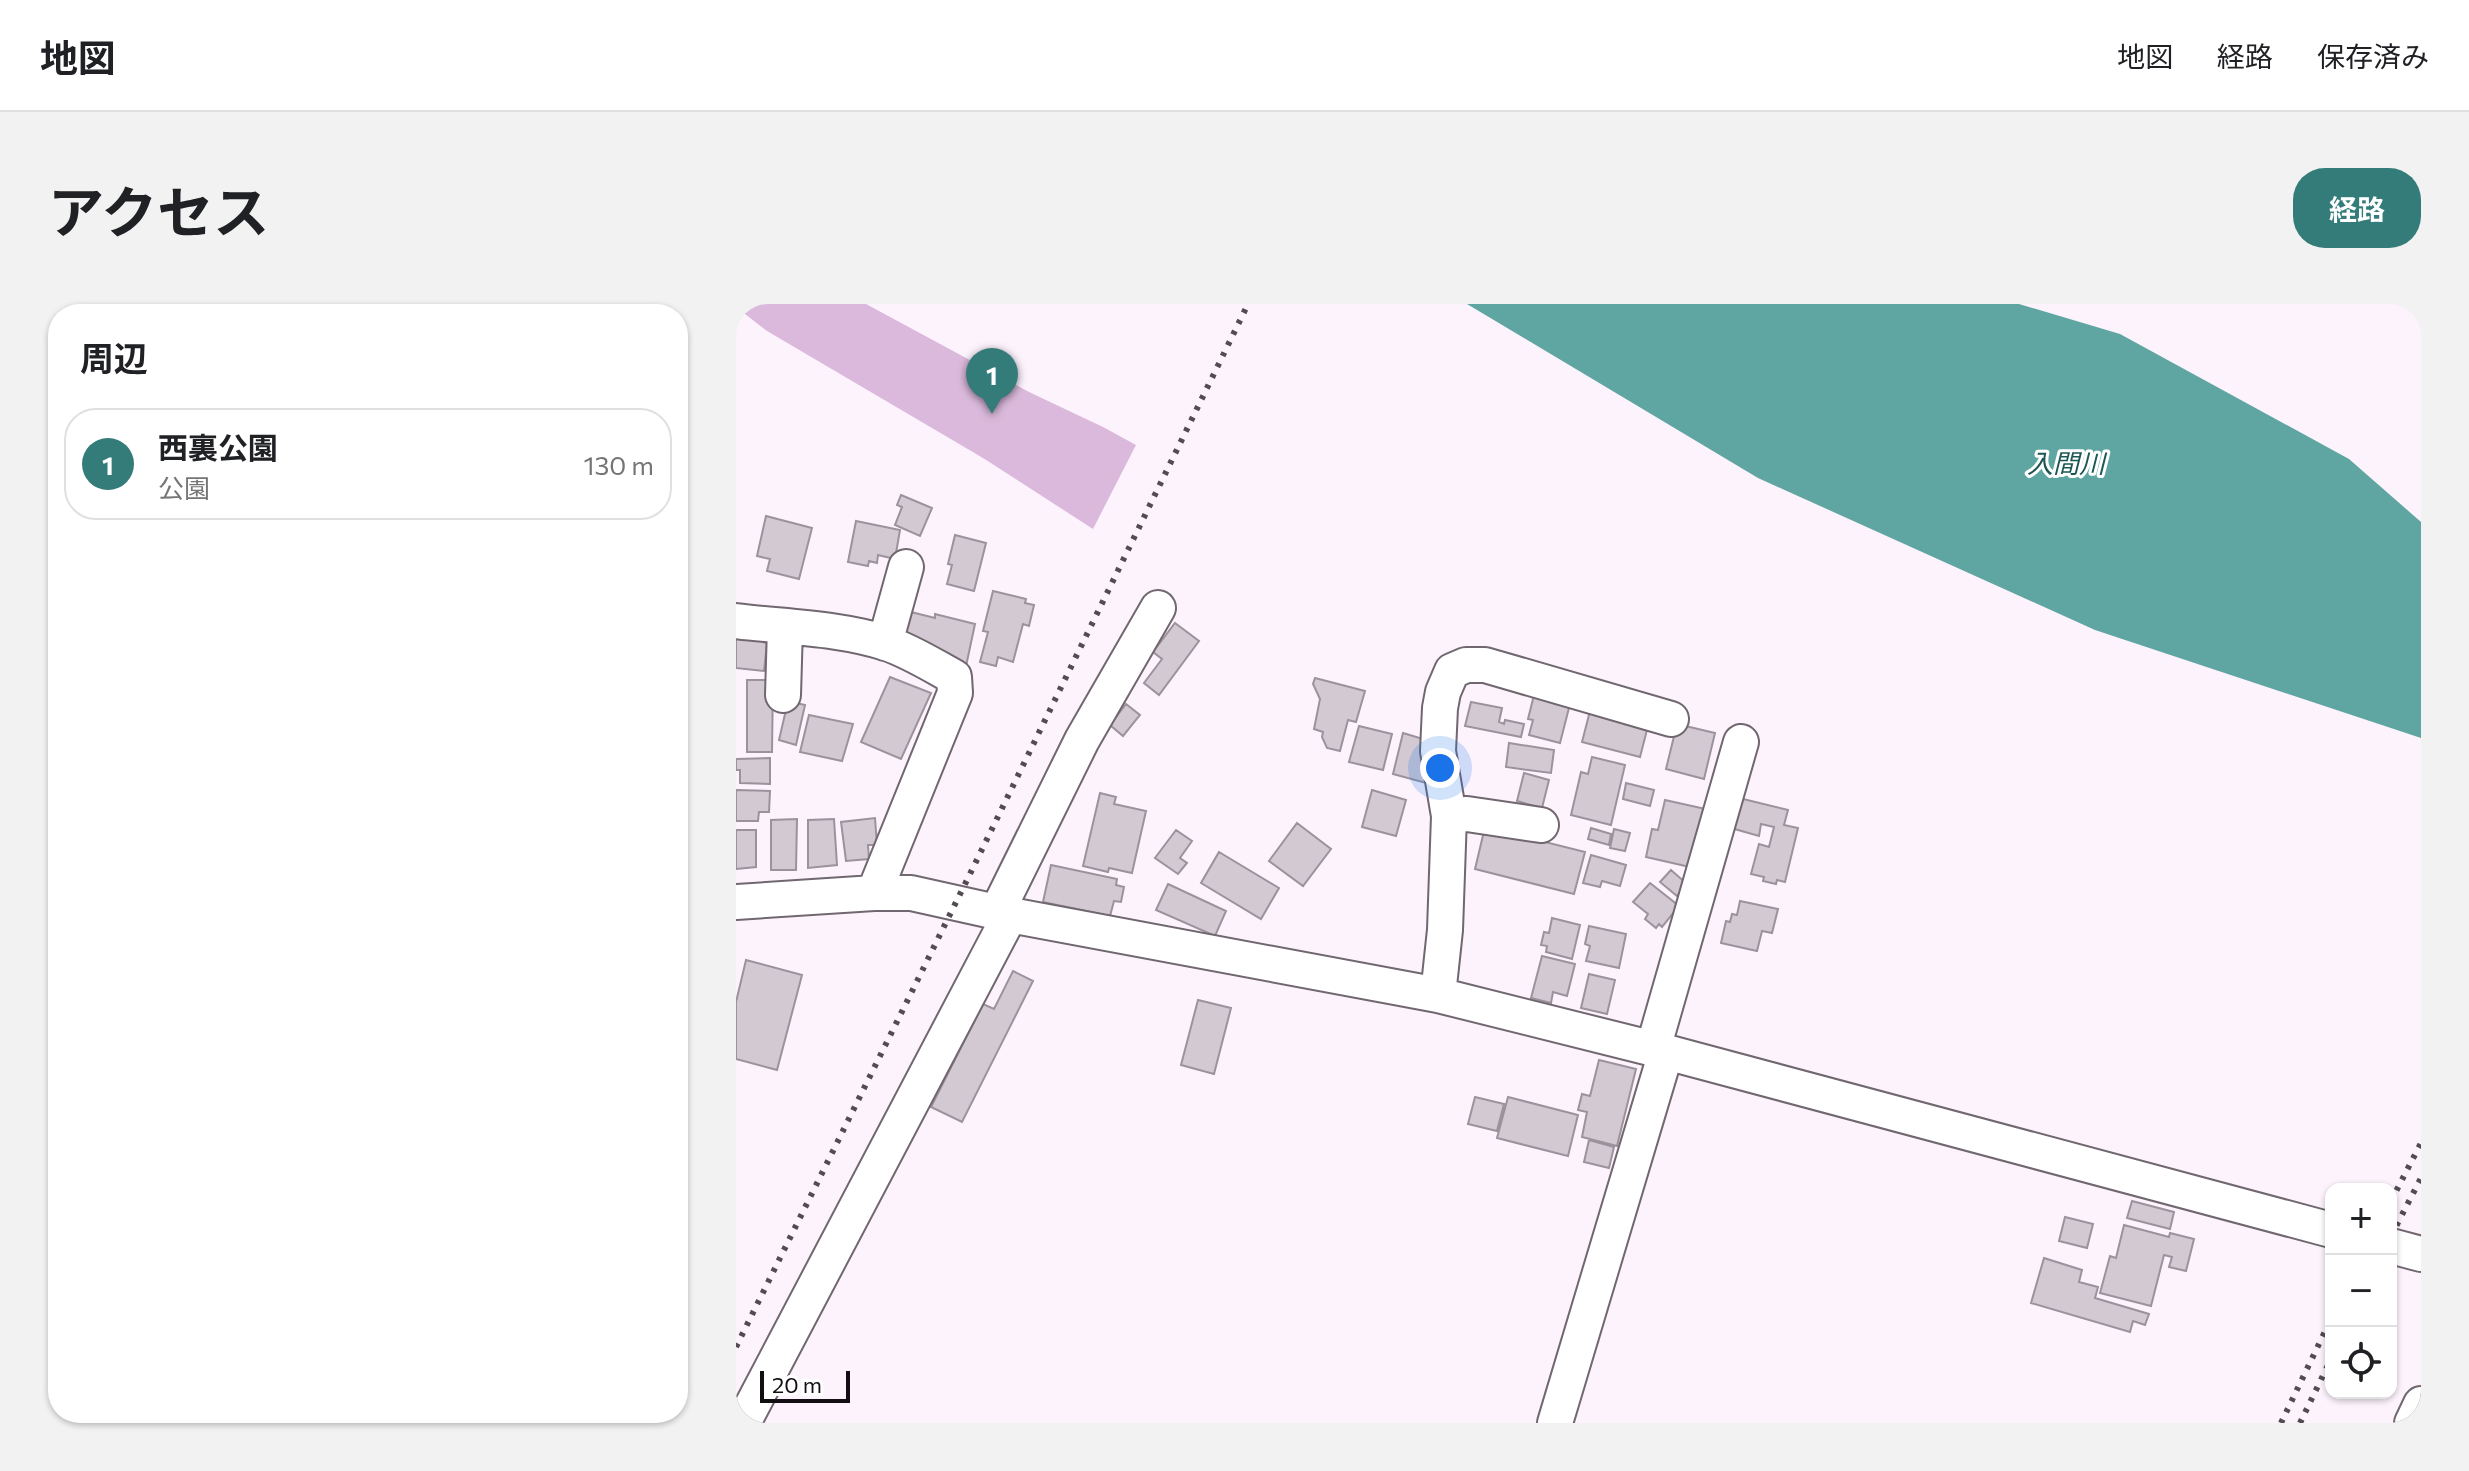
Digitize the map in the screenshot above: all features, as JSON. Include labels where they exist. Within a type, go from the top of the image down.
[{"type":"street","points":[[885,643],[906,567]]},
{"type":"street","points":[[743,1423],[1003,914],[1082,740],[1158,608]]},
{"type":"street","points":[[736,621],[843,634],[885,643],[913,654],[954,677],[955,693],[874,893]]},
{"type":"street","points":[[783,695],[785,627]]},
{"type":"street","points":[[1438,995],[1445,930],[1449,816],[1438,751],[1440,708],[1452,671],[1466,665],[1485,665],[1671,719]]},
{"type":"street","points":[[1555,1423],[1660,1050],[1741,742]]},
{"type":"street","points":[[1449,816],[1467,814],[1541,825]]},
{"type":"street","points":[[736,902],[911,893],[1003,914],[1438,995],[1660,1050],[2325,1228]]},
{"type":"street","points":[[2397,1248],[2421,1254]]},
{"type":"street","points":[[2412,1423],[2421,1404]]},
{"type":"shaded area","points":[[736,304],[866,304],[1029,392],[1136,445],[1093,529],[983,458],[767,331]]},
{"type":"water","name":"入間川","points":[[1467,304],[2019,304],[2120,334],[2349,459],[2421,522],[2421,738],[2095,630],[1758,478]]},
{"type":"building","points":[[901,495],[932,508],[920,536],[895,525],[902,507],[897,505]]},
{"type":"building","points":[[766,516],[812,528],[799,579],[767,571],[770,559],[757,556]]},
{"type":"building","points":[[856,521],[900,530],[895,559],[878,555],[877,563],[869,561],[868,566],[848,562]]},
{"type":"building","points":[[955,535],[986,543],[974,591],[947,584]]},
{"type":"building","points":[[993,591],[1026,599],[1025,603],[1034,605],[1029,626],[1023,624],[1013,662],[998,657],[996,666],[980,662],[988,632],[983,631]]},
{"type":"building","points":[[911,612],[935,618],[935,614],[975,624],[965,671],[899,636],[903,618],[909,620]]},
{"type":"building","points":[[1175,623],[1199,641],[1159,695],[1144,683],[1162,659],[1153,652]]},
{"type":"building","points":[[736,632],[768,634],[764,671],[736,668]]},
{"type":"building","points":[[890,677],[931,693],[901,759],[861,742]]},
{"type":"building","points":[[1315,678],[1365,691],[1356,722],[1348,720],[1340,751],[1327,748],[1323,732],[1314,729],[1320,699],[1313,684]]},
{"type":"building","points":[[747,680],[773,680],[772,752],[747,752]]},
{"type":"building","points":[[1534,695],[1570,704],[1560,743],[1529,735],[1533,720],[1528,719]]},
{"type":"building","points":[[788,701],[805,705],[796,745],[779,740]]},
{"type":"building","points":[[1471,702],[1502,708],[1499,722],[1504,724],[1505,720],[1524,724],[1521,737],[1465,726]]},
{"type":"building","points":[[1126,704],[1140,715],[1123,736],[1110,725]]},
{"type":"building","points":[[1590,711],[1648,726],[1640,757],[1582,742]]},
{"type":"building","points":[[809,715],[853,724],[842,761],[800,752]]},
{"type":"building","points":[[1677,724],[1715,733],[1704,779],[1666,769]]},
{"type":"building","points":[[1359,726],[1392,734],[1383,770],[1349,762]]},
{"type":"building","points":[[1403,733],[1423,739],[1426,783],[1393,774]]},
{"type":"building","points":[[1509,743],[1554,750],[1551,773],[1506,767]]},
{"type":"building","points":[[1592,757],[1625,765],[1611,825],[1571,815],[1581,772],[1588,774]]},
{"type":"building","points":[[770,758],[770,784],[740,783],[736,759]]},
{"type":"building","points":[[1524,773],[1549,780],[1542,808],[1517,801]]},
{"type":"building","points":[[1626,783],[1654,790],[1650,806],[1623,799]]},
{"type":"building","points":[[736,790],[770,791],[769,812],[759,812],[758,821],[736,821]]},
{"type":"building","points":[[1372,790],[1406,800],[1396,836],[1362,827]]},
{"type":"building","points":[[1100,793],[1116,797],[1114,804],[1146,811],[1132,873],[1109,868],[1108,872],[1083,866]]},
{"type":"building","points":[[1739,798],[1788,810],[1784,825],[1798,828],[1785,882],[1777,880],[1776,884],[1763,881],[1764,877],[1751,874],[1759,844],[1769,847],[1774,827],[1761,824],[1759,836],[1731,828]]},
{"type":"building","points":[[1665,800],[1710,810],[1690,867],[1646,857],[1652,829],[1658,830]]},
{"type":"building","points":[[875,818],[877,845],[868,845],[869,859],[846,861],[841,822]]},
{"type":"building","points":[[797,819],[796,870],[771,870],[771,820]]},
{"type":"building","points":[[834,819],[837,865],[808,868],[808,820]]},
{"type":"building","points":[[1297,823],[1331,849],[1303,886],[1269,861]]},
{"type":"building","points":[[1485,827],[1585,852],[1574,894],[1475,869]]},
{"type":"building","points":[[1591,828],[1611,834],[1609,845],[1588,839]]},
{"type":"building","points":[[1614,829],[1630,833],[1625,851],[1610,848]]},
{"type":"building","points":[[736,830],[756,830],[756,867],[736,869]]},
{"type":"building","points":[[1176,830],[1192,841],[1180,858],[1187,863],[1178,874],[1155,858]]},
{"type":"building","points":[[1219,852],[1279,888],[1261,919],[1201,883]]},
{"type":"building","points":[[1591,855],[1626,865],[1620,886],[1602,881],[1600,887],[1583,883]]},
{"type":"building","points":[[1051,865],[1117,879],[1116,885],[1124,887],[1121,902],[1114,901],[1110,916],[1043,902]]},
{"type":"building","points":[[1671,870],[1687,884],[1677,896],[1660,882]]},
{"type":"building","points":[[1650,883],[1679,906],[1662,927],[1659,924],[1656,928],[1645,919],[1648,914],[1633,902]]},
{"type":"building","points":[[1168,884],[1226,911],[1215,936],[1156,910]]},
{"type":"building","points":[[1740,901],[1778,909],[1772,933],[1762,931],[1757,951],[1721,943],[1726,921],[1730,922],[1732,914],[1737,915]]},
{"type":"building","points":[[1552,918],[1580,925],[1572,959],[1546,952],[1547,946],[1541,945],[1544,932],[1549,933]]},
{"type":"building","points":[[1589,926],[1626,934],[1619,968],[1586,961],[1590,946],[1585,944]]},
{"type":"building","points":[[1542,956],[1575,964],[1567,996],[1553,992],[1551,1003],[1531,998]]},
{"type":"building","points":[[746,960],[802,975],[777,1070],[736,1059],[736,1002]]},
{"type":"building","points":[[1013,971],[1033,981],[962,1122],[931,1107],[983,1004],[994,1009]]},
{"type":"building","points":[[1589,974],[1615,980],[1607,1014],[1581,1008]]},
{"type":"building","points":[[1198,1000],[1231,1008],[1214,1074],[1181,1065]]},
{"type":"building","points":[[1599,1060],[1636,1069],[1617,1146],[1582,1137],[1587,1112],[1578,1110],[1582,1094],[1590,1096]]},
{"type":"building","points":[[1475,1097],[1504,1104],[1497,1131],[1468,1124]]},
{"type":"building","points":[[1508,1097],[1578,1115],[1568,1156],[1497,1138]]},
{"type":"building","points":[[1589,1140],[1614,1147],[1609,1168],[1584,1162]]},
{"type":"building","points":[[2132,1201],[2174,1212],[2170,1229],[2127,1218]]},
{"type":"building","points":[[2065,1217],[2093,1224],[2087,1248],[2059,1241]]},
{"type":"building","points":[[2124,1225],[2169,1237],[2170,1233],[2194,1239],[2186,1271],[2169,1267],[2172,1257],[2164,1255],[2151,1306],[2100,1293],[2110,1256],[2116,1258]]},
{"type":"building","points":[[2044,1258],[2082,1270],[2079,1282],[2098,1287],[2095,1298],[2149,1314],[2145,1325],[2133,1321],[2130,1332],[2031,1303]]},
{"type":"railway","points":[[736,1347],[1248,304]]},
{"type":"railway","points":[[2397,1189],[2421,1143]]},
{"type":"railway","points":[[2397,1224],[2421,1178]]},
{"type":"railway","points":[[2281,1423],[2327,1327]]},
{"type":"railway","points":[[2300,1423],[2325,1371]]},
{"type":"place","name":"西裏公園","points":[[992,414]]}]
